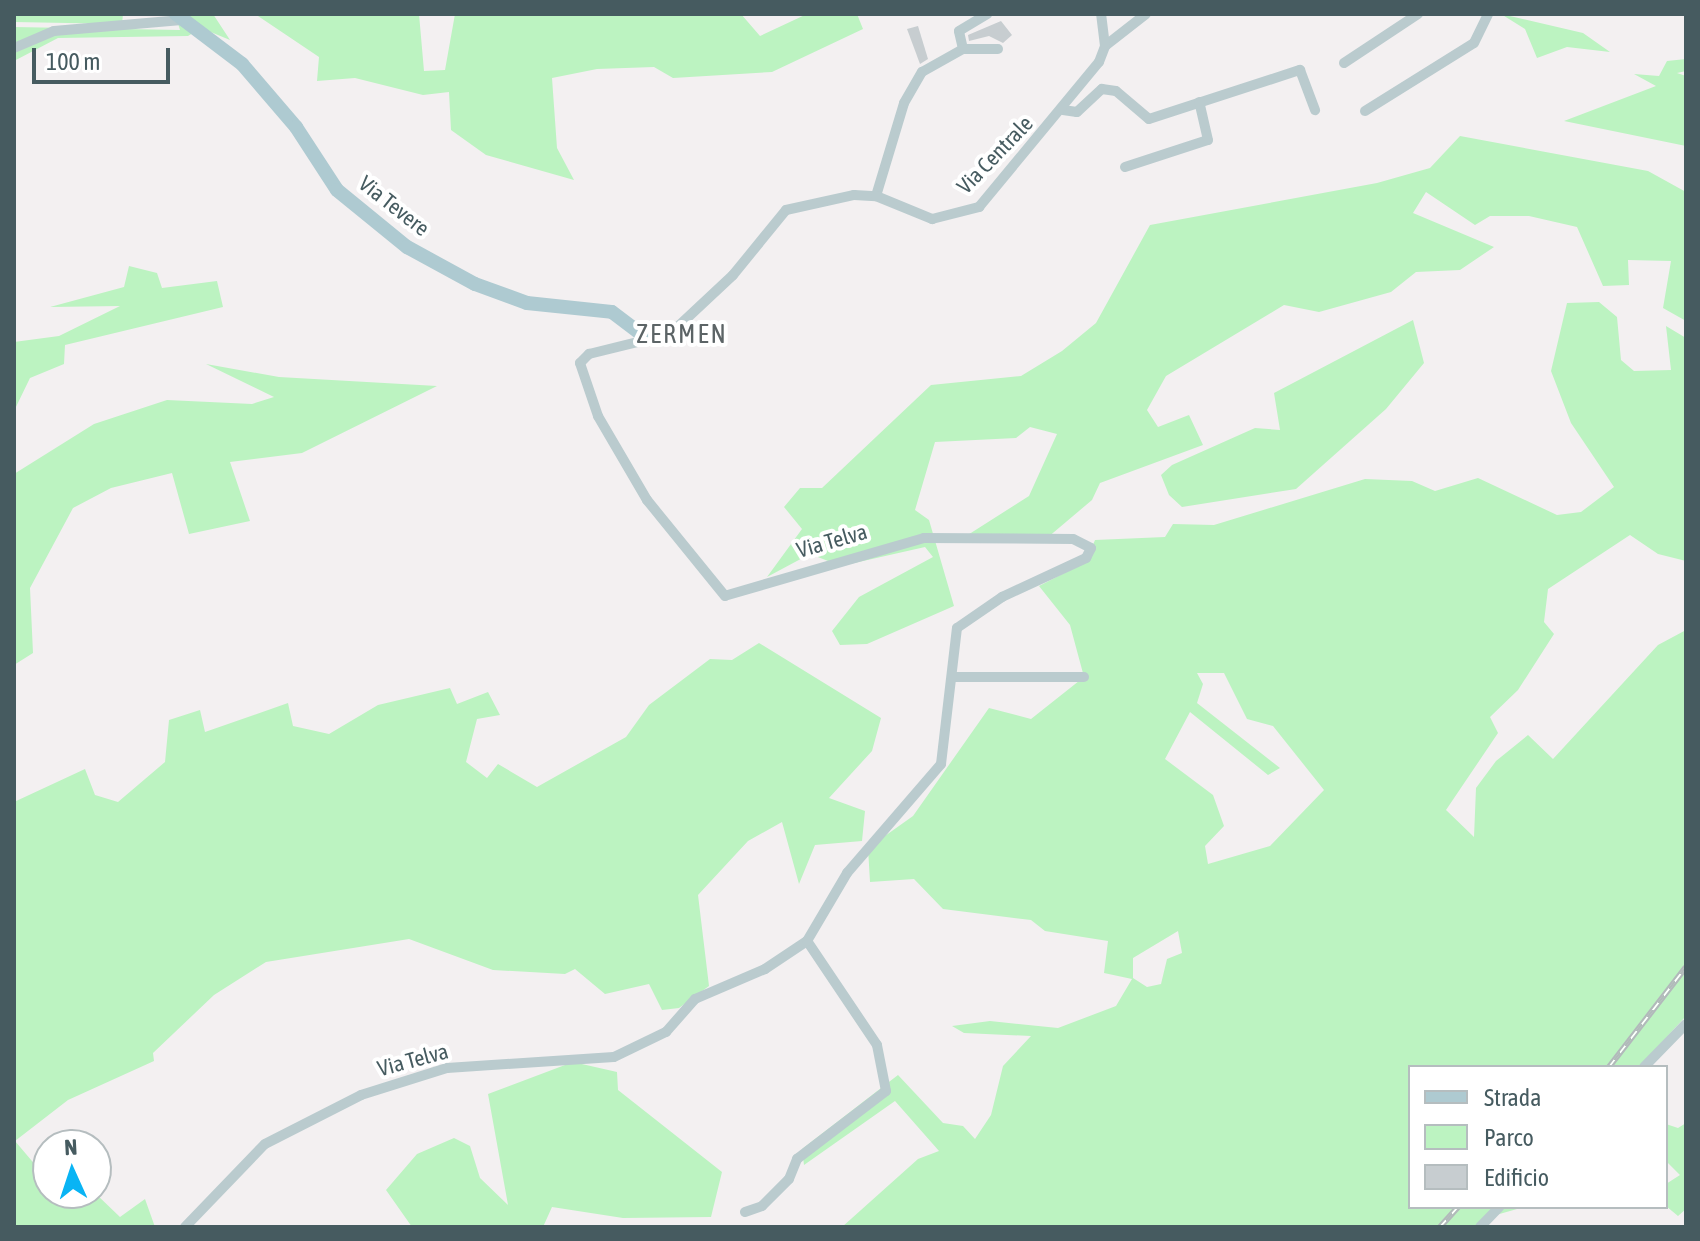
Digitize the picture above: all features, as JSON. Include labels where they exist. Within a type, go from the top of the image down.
[{"type":"main road","name":"Via Tevere","points":[[179,17],[242,64],[296,127],[337,190],[407,247],[475,284],[527,303],[612,312],[645,337]]},
{"type":"street","points":[[963,49],[959,31],[987,14]]},
{"type":"street","points":[[1104,14],[1104,40]]},
{"type":"street","name":"Via Centrale","points":[[645,337],[670,334],[743,264],[786,210],[813,200],[876,196],[932,219],[979,207],[1063,110],[1104,40],[1146,14]]},
{"type":"street","points":[[1344,63],[1418,14]]},
{"type":"street","points":[[1365,111],[1474,43],[1488,14]]},
{"type":"street","points":[[14,48],[54,31],[179,17]]},
{"type":"street","points":[[876,196],[913,84],[963,49],[998,49]]},
{"type":"street","points":[[1063,110],[1077,112],[1102,89],[1116,91],[1149,119],[1300,70],[1315,110]]},
{"type":"street","points":[[1125,167],[1208,140],[1199,102]]},
{"type":"street","name":"Via Telva","points":[[185,1227],[265,1144],[314,1117],[447,1068],[614,1057],[666,1032],[695,999],[765,969],[807,941],[847,873],[941,764],[953,677],[951,640],[957,628],[1002,597],[1086,558],[1091,548],[1073,539],[924,538],[725,596],[698,568],[627,467],[594,408],[580,363],[645,337]]},
{"type":"street","points":[[953,677],[1084,677]]},
{"type":"street","points":[[745,1212],[762,1206],[789,1179],[797,1159],[886,1091],[877,1045],[807,941]]},
{"type":"street","points":[[1646,1065],[1686,1024]]},
{"type":"street","points":[[1480,1227],[1497,1209]]},
{"type":"green space","points":[[14,14],[123,14],[122,24],[14,22]]},
{"type":"green space","points":[[175,14],[213,14],[230,40],[201,28],[188,36],[58,38],[14,61],[14,27],[180,30]]},
{"type":"green space","points":[[255,14],[419,14],[424,71],[445,70],[455,14],[741,14],[760,36],[807,14],[857,14],[863,29],[772,72],[673,78],[654,67],[597,69],[552,78],[557,148],[574,180],[486,155],[451,130],[449,92],[423,95],[355,78],[317,81],[319,57]]},
{"type":"green space","points":[[1501,14],[1583,33],[1610,52],[1567,47],[1537,58],[1525,29]]},
{"type":"green space","points":[[1686,59],[1686,71],[1677,73],[1686,76],[1686,146],[1564,121],[1656,86],[1634,74],[1659,76],[1667,61]]},
{"type":"green space","points":[[1460,136],[1648,171],[1686,192],[1686,321],[1663,308],[1671,261],[1628,260],[1629,285],[1603,286],[1577,227],[1529,216],[1490,216],[1475,225],[1426,192],[1413,213],[1494,247],[1460,270],[1416,272],[1391,292],[1319,312],[1284,305],[1166,376],[1147,410],[1158,427],[1189,415],[1203,445],[1100,483],[1092,500],[1047,538],[963,538],[1029,496],[1057,434],[1030,427],[1016,438],[935,442],[915,510],[929,520],[954,606],[867,644],[840,645],[832,631],[859,597],[933,557],[925,547],[841,566],[810,554],[767,577],[802,529],[784,507],[800,488],[822,488],[931,385],[1021,376],[1062,351],[1096,323],[1150,225],[1377,183],[1430,168]]},
{"type":"green space","points":[[129,266],[157,273],[162,288],[217,281],[223,307],[65,345],[64,364],[30,378],[14,411],[14,342],[59,336],[120,306],[50,307],[124,287]]},
{"type":"green space","points":[[1599,302],[1617,317],[1621,360],[1634,371],[1671,370],[1666,326],[1686,338],[1686,561],[1658,554],[1630,535],[1548,589],[1544,622],[1554,634],[1518,690],[1490,717],[1498,733],[1446,810],[1474,837],[1476,788],[1496,761],[1528,735],[1553,759],[1658,645],[1686,630],[1686,1016],[1641,1065],[1408,1065],[1408,1209],[1517,1209],[1489,1217],[1479,1227],[842,1227],[918,1159],[939,1151],[895,1101],[804,1165],[802,1149],[898,1075],[943,1123],[963,1126],[975,1139],[991,1115],[1003,1066],[1031,1036],[964,1033],[952,1026],[990,1021],[1058,1028],[1116,1006],[1132,979],[1104,973],[1108,941],[1045,931],[1031,920],[943,909],[914,879],[870,882],[868,848],[913,816],[989,708],[1031,719],[1084,677],[1070,625],[1039,586],[1086,562],[1095,540],[1165,537],[1173,524],[1214,525],[1365,479],[1412,481],[1435,491],[1478,478],[1557,515],[1581,512],[1614,487],[1571,423],[1551,371],[1567,303]],"holes":[[[1197,673],[1224,673],[1247,719],[1273,726],[1324,790],[1270,846],[1208,864],[1205,846],[1224,826],[1213,795],[1165,759],[1190,712],[1268,775],[1280,768],[1197,703],[1203,684]],[[1178,931],[1182,953],[1167,959],[1161,984],[1147,987],[1133,978],[1133,958]]]},
{"type":"green space","points":[[1413,320],[1424,363],[1386,409],[1296,489],[1182,507],[1169,495],[1161,475],[1172,465],[1255,428],[1280,430],[1274,393]]},
{"type":"green space","points":[[206,364],[279,377],[437,386],[302,453],[230,462],[250,521],[189,534],[172,473],[111,488],[73,508],[30,588],[33,653],[14,665],[14,474],[94,424],[167,400],[252,404],[274,397]]},
{"type":"green space","points":[[759,643],[881,718],[872,751],[829,798],[865,811],[862,841],[815,845],[799,884],[782,822],[748,841],[698,895],[709,986],[679,1008],[662,1010],[649,984],[605,994],[575,969],[565,974],[493,970],[409,939],[266,962],[214,995],[153,1053],[154,1061],[68,1100],[15,1141],[32,1161],[32,1209],[112,1209],[120,1217],[145,1199],[155,1227],[14,1227],[14,802],[85,769],[95,795],[118,802],[165,762],[169,720],[200,710],[205,732],[288,703],[293,726],[329,734],[378,705],[450,688],[457,704],[488,692],[500,715],[477,719],[466,762],[487,778],[498,764],[537,787],[626,737],[649,705],[710,659],[732,660]]},
{"type":"green space","points":[[573,1062],[617,1072],[618,1090],[722,1172],[711,1217],[623,1218],[552,1207],[543,1227],[412,1227],[386,1190],[417,1154],[454,1138],[470,1146],[480,1178],[508,1205],[488,1094]]},
{"type":"green space","points":[[1686,1123],[1686,1209],[1678,1216],[1668,1208],[1668,1183],[1680,1175],[1668,1163],[1668,1125],[1678,1128]]},
{"type":"building","points":[[1001,21],[1012,35],[1003,43],[989,36],[969,41],[968,35]]},
{"type":"building","points":[[918,26],[928,59],[920,64],[907,29]]},
{"type":"railway","points":[[1611,1065],[1686,967]]},
{"type":"railway","points":[[1440,1227],[1456,1209]]},
{"type":"district","name":"ZERMEN","points":[[682,335]]}]
